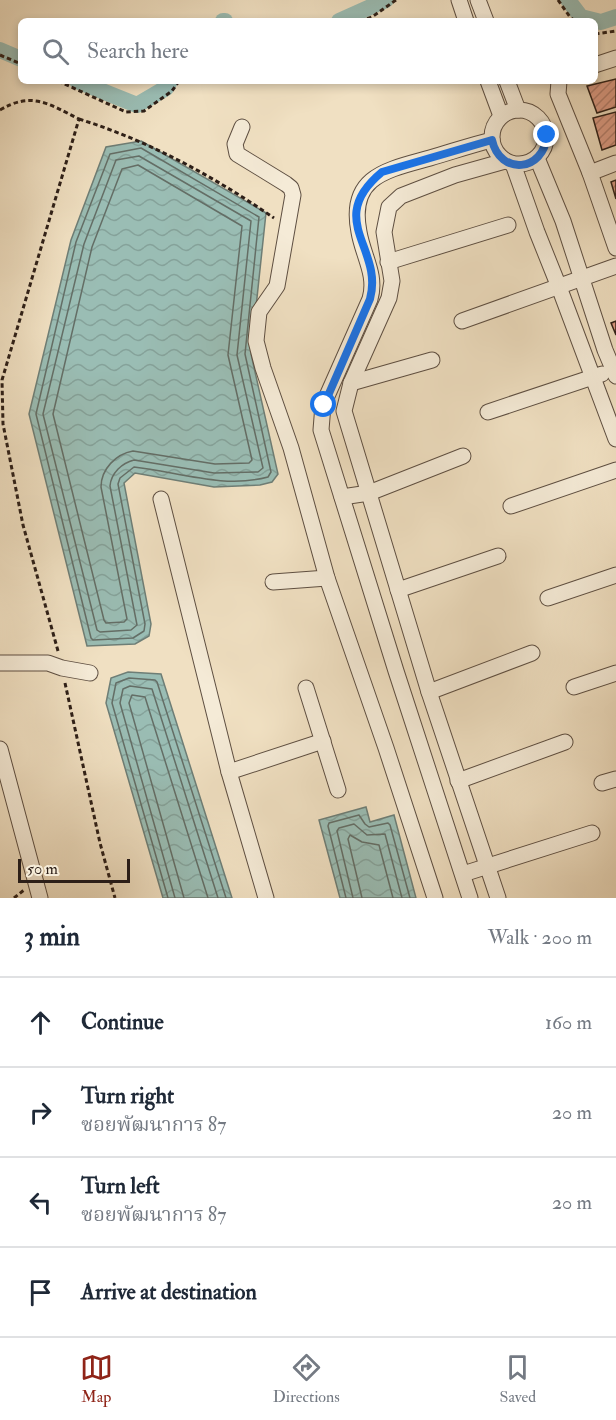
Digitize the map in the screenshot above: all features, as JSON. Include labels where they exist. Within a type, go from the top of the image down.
[{"type":"street","points":[[459,0],[465,18]]},
{"type":"street","points":[[478,0],[485,18]]},
{"type":"street","points":[[598,64],[616,58]]},
{"type":"street","points":[[489,84],[501,116]]},
{"type":"street","points":[[508,84],[518,110]]},
{"type":"street","points":[[559,84],[558,94],[590,173],[616,248]]},
{"type":"street","points":[[498,898],[429,692],[344,411],[351,383],[389,298],[392,281],[384,232],[389,207],[401,196],[455,175],[509,163],[530,163],[537,158],[546,144],[545,127],[534,114],[526,110],[518,110],[501,116],[492,131],[492,140],[498,156],[509,163],[616,439]]},
{"type":"street","points":[[242,127],[235,144],[237,154],[291,188],[293,195],[277,286],[259,312],[256,341],[291,448],[327,578],[383,738],[435,898]]},
{"type":"street","points":[[470,898],[321,430],[324,405],[374,288],[359,232],[356,206],[362,192],[382,172],[492,140]]},
{"type":"street","points":[[446,153],[455,175]]},
{"type":"street","points":[[488,412],[615,372],[605,350],[563,221],[537,158]]},
{"type":"street","points":[[590,173],[616,164]]},
{"type":"street","points":[[388,262],[508,225]]},
{"type":"street","points":[[462,321],[616,266]]},
{"type":"street","points":[[351,383],[432,360]]},
{"type":"street","points":[[342,497],[369,493],[463,456]]},
{"type":"street","points":[[511,506],[616,470]]},
{"type":"street","points":[[160,500],[229,772],[266,898]]},
{"type":"street","points":[[398,590],[498,556]]},
{"type":"street","points":[[548,598],[616,575]]},
{"type":"street","points":[[273,582],[327,578]]},
{"type":"street","points":[[429,692],[532,653]]},
{"type":"street","points":[[0,663],[48,663],[90,673]]},
{"type":"street","points":[[574,687],[616,673]]},
{"type":"street","points":[[306,688],[338,790]]},
{"type":"street","points":[[229,772],[323,741]]},
{"type":"street","points":[[458,781],[565,742]]},
{"type":"street","points":[[0,749],[40,898]]},
{"type":"street","points":[[463,874],[592,833]]},
{"type":"path","points":[[369,18],[396,0]]},
{"type":"path","points":[[558,0],[571,18]]},
{"type":"path","points":[[598,34],[616,31]]},
{"type":"path","points":[[0,55],[18,63]]},
{"type":"path","points":[[65,84],[126,112],[144,111],[172,91],[177,84]]},
{"type":"path","points":[[0,110],[13,102],[42,101],[79,119],[115,130],[183,161],[288,227]]},
{"type":"path","points":[[79,119],[2,380],[3,423],[23,525],[62,668],[100,843],[115,898]]},
{"type":"water","points":[[141,141],[266,213],[251,354],[278,474],[272,482],[260,485],[214,487],[135,473],[124,483],[151,624],[149,636],[135,644],[87,646],[29,414],[71,240],[106,147]]},
{"type":"water","points":[[128,672],[161,674],[232,898],[163,898],[106,703],[111,678]]},
{"type":"water","points":[[366,807],[370,822],[394,815],[416,898],[340,898],[319,820]]},
{"type":"building","points":[[616,79],[616,107],[597,113],[587,86]]},
{"type":"building","points":[[616,112],[616,145],[602,150],[593,118]]},
{"type":"building","points":[[616,180],[616,199],[611,182]]},
{"type":"building","points":[[616,321],[616,335],[611,323]]},
{"type":"waterway","points":[[346,18],[386,0]]},
{"type":"waterway","points":[[568,0],[581,17],[585,18]]},
{"type":"waterway","points":[[598,21],[616,17]]},
{"type":"waterway","points":[[0,50],[18,58]]},
{"type":"waterway","points":[[84,84],[137,105],[166,88],[168,84]]},
{"type":"route","points":[[324,405],[374,288],[359,232],[356,206],[362,192],[370,182],[382,172],[492,140],[498,156],[506,161],[522,165],[530,163],[543,152],[547,135]]}]
